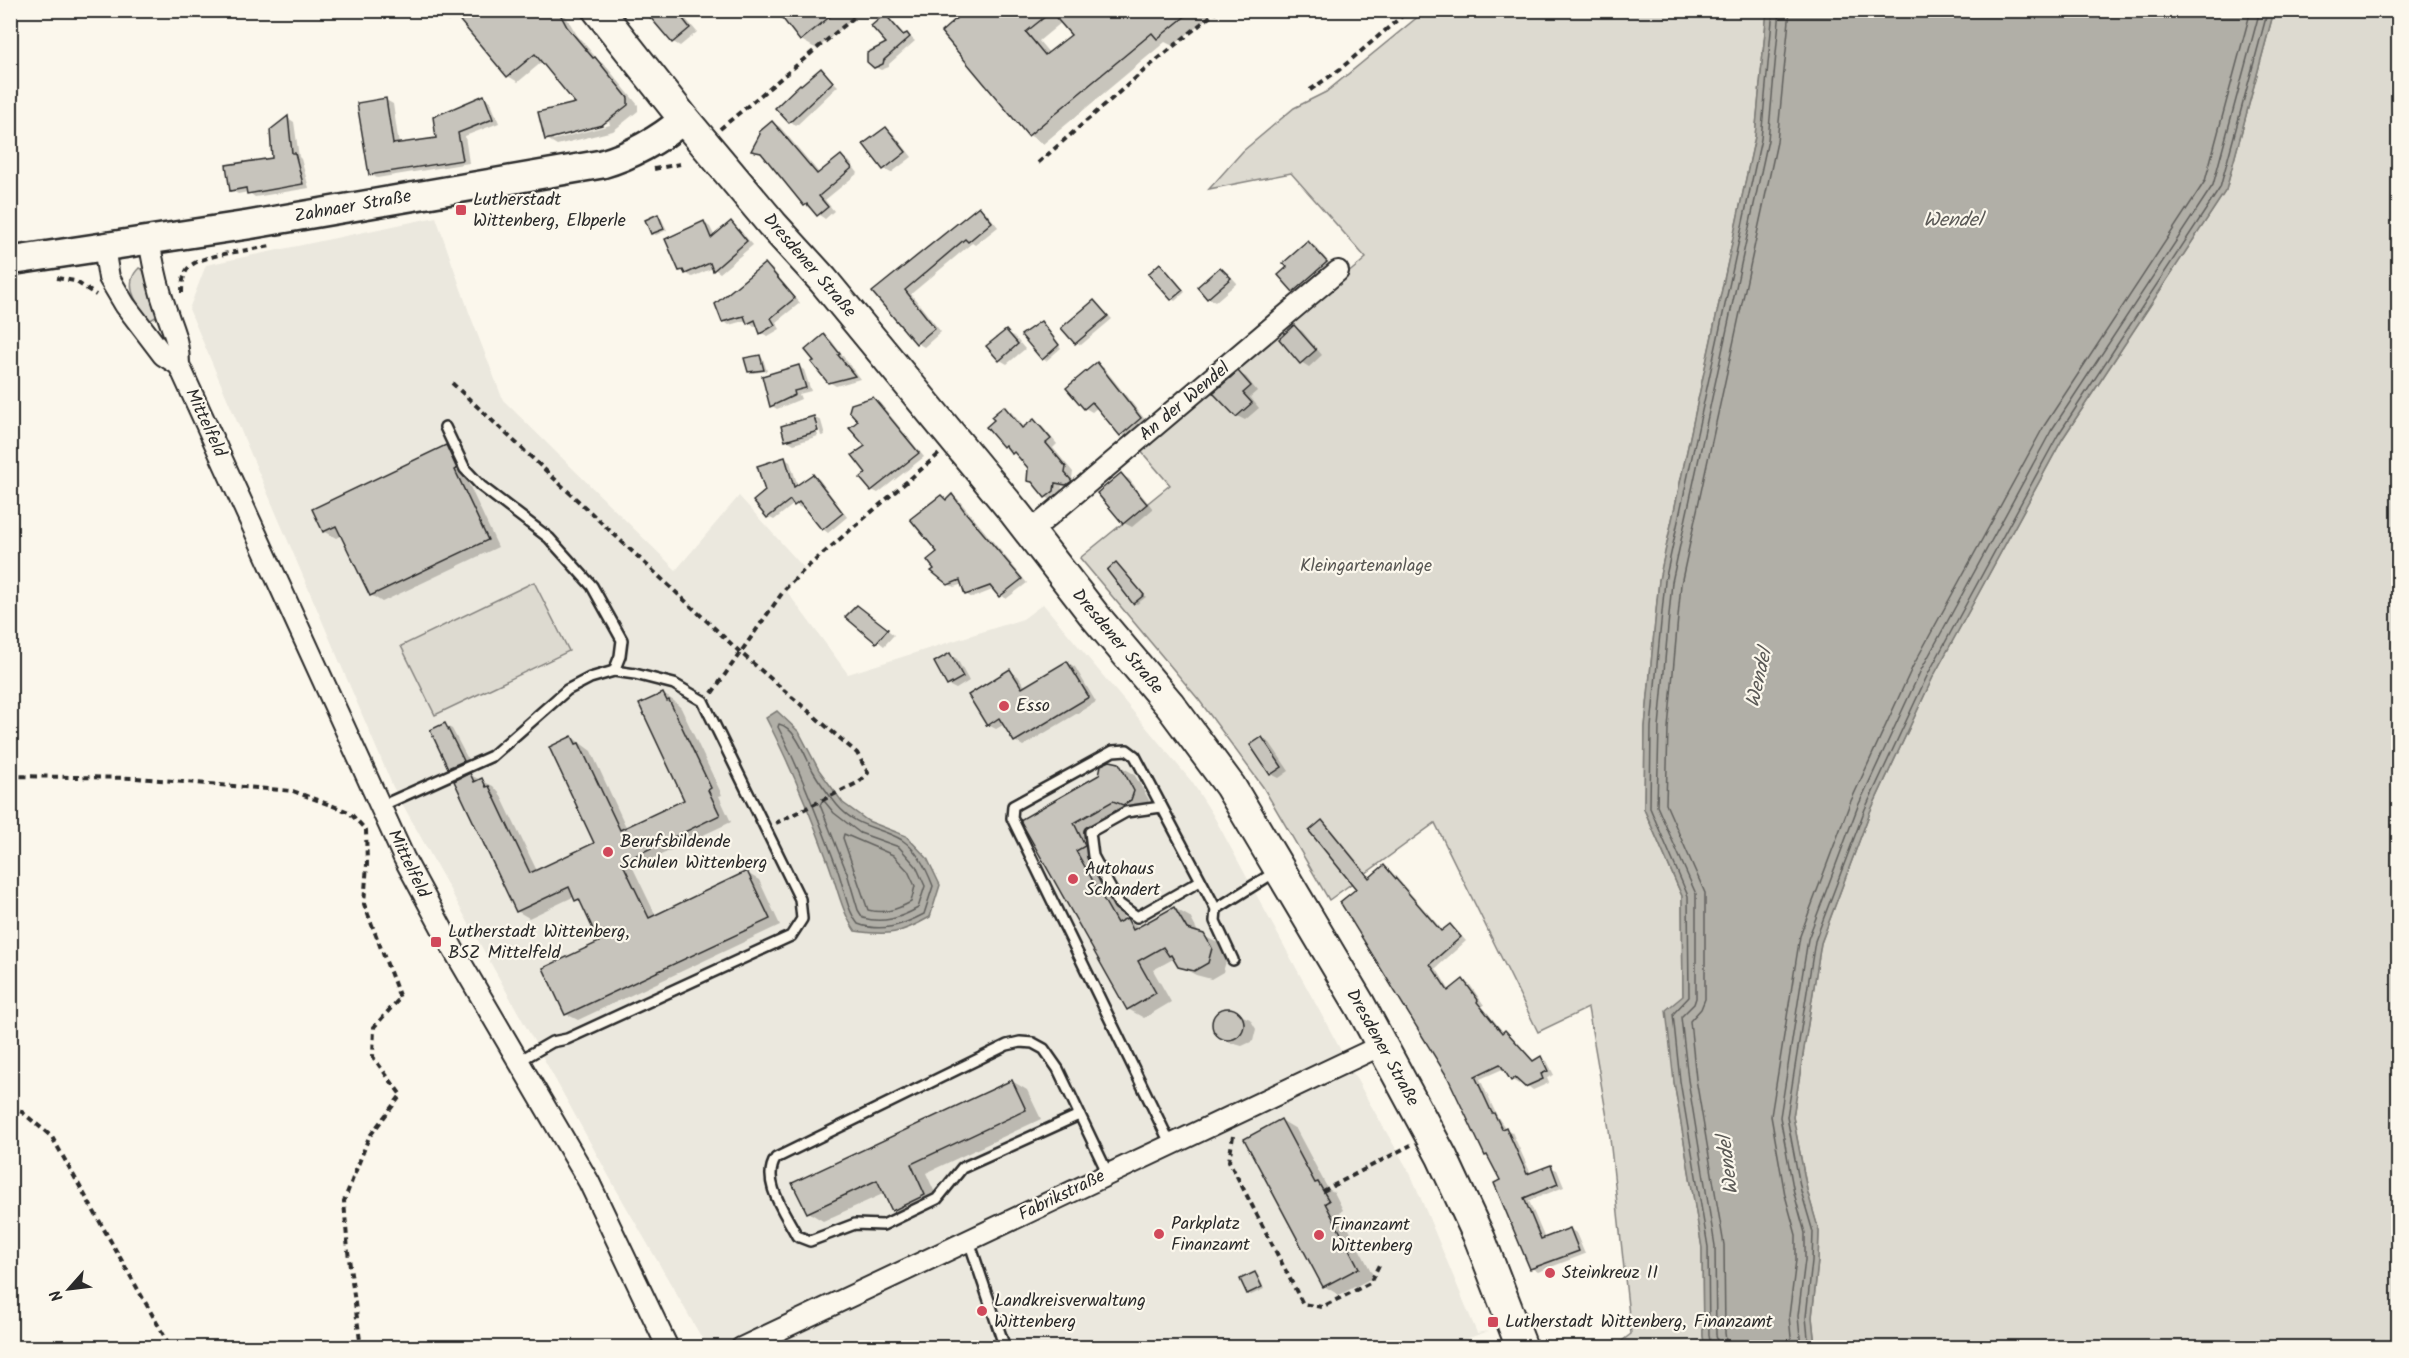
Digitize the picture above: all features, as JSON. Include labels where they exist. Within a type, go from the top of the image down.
[{"type":"main road","name":"Dresdener Straße","points":[[598,10],[703,142],[823,280],[955,440],[1094,615],[1191,732],[1246,812],[1280,869],[1382,1045],[1431,1135],[1473,1222],[1522,1347]]},
{"type":"main road","name":"Zahnaer Straße","points":[[10,261],[602,164],[620,159],[653,142],[684,119]]},
{"type":"street","name":"Mittelfeld","points":[[149,240],[162,300],[179,344],[178,365],[381,806],[427,902],[600,1202],[668,1347]]},
{"type":"street","name":"Mittelfeld","points":[[104,247],[110,278],[125,304],[163,355],[178,365]]},
{"type":"street","name":"An der Wendel","points":[[1030,532],[1338,271]]},
{"type":"street","name":"Fabrikstraße","points":[[741,1347],[1382,1045]]},
{"type":"lane","points":[[445,427],[465,468],[473,477],[549,538],[592,586],[622,640],[620,656],[614,671]]},
{"type":"lane","points":[[381,806],[492,756],[567,690],[590,678],[614,671],[674,684],[703,701],[800,899],[802,919],[790,936],[567,1039],[552,1042],[519,1061]]},
{"type":"lane","points":[[1171,1144],[1011,819],[1013,806],[1113,752],[1127,750],[1135,756],[1216,909],[1215,921],[1233,960]]},
{"type":"lane","points":[[1161,807],[1126,812],[1090,832],[1093,856],[1119,904],[1137,916],[1200,881]]},
{"type":"lane","points":[[1216,909],[1280,869]]},
{"type":"lane","points":[[1079,1115],[962,1167],[937,1199],[883,1225],[855,1224],[810,1241],[797,1236],[771,1182],[770,1172],[776,1158],[1007,1045],[1020,1042],[1044,1049],[1058,1069],[1108,1174]]},
{"type":"lane","points":[[969,1240],[1005,1347]]},
{"type":"path","points":[[703,142],[863,10]]},
{"type":"path","points":[[1038,163],[1218,10]]},
{"type":"path","points":[[1310,90],[1339,70],[1409,10]]},
{"type":"path","points":[[54,277],[75,281],[98,296]]},
{"type":"path","points":[[452,383],[741,653],[857,753],[868,773],[859,782],[765,828]]},
{"type":"path","points":[[703,701],[713,693],[785,589],[814,561],[955,440]]},
{"type":"path","points":[[10,776],[136,778],[292,791],[349,812],[366,830],[367,864],[364,904],[400,998],[374,1027],[373,1057],[401,1095],[369,1137],[344,1202],[361,1347]]},
{"type":"path","points":[[10,1108],[22,1112],[52,1137],[171,1347]]},
{"type":"path","points":[[1234,1130],[1229,1161],[1303,1304],[1322,1307],[1370,1282],[1380,1263]]},
{"type":"path","points":[[1323,1191],[1431,1135]]},
{"type":"shaded area","points":[[436,217],[503,400],[676,570],[739,496],[805,569],[785,589],[848,674],[1023,619],[1043,604],[1192,782],[1213,815],[1411,1175],[1477,1333],[1489,1331],[1440,1348],[707,1347],[616,1189],[393,787],[189,309],[206,265]]},
{"type":"green space","name":"Kleingartenanlage","points":[[1425,11],[1767,11],[1755,137],[1659,580],[1645,727],[1644,809],[1682,896],[1683,996],[1674,1082],[1702,1248],[1705,1347],[1614,1347],[1631,1334],[1609,1129],[1588,1008],[1538,1032],[1435,823],[1329,900],[1263,787],[1199,700],[1080,558],[1170,485],[1140,450],[1366,258],[1291,173],[1209,189],[1243,151],[1294,108],[1326,92]]},
{"type":"green space","points":[[2274,11],[2398,11],[2398,1347],[1815,1347],[1812,1317],[1819,1232],[1807,1190],[1793,1117],[1821,943],[1870,812],[1933,677],[2063,438],[2226,190]]},
{"type":"green space","points":[[139,268],[143,270],[159,315],[149,321],[133,295],[132,281]]},
{"type":"green space","points":[[534,582],[569,651],[435,715],[401,646]]},
{"type":"water","name":"Wendel","points":[[1767,11],[2274,11],[2226,190],[2063,438],[1933,677],[1870,812],[1821,943],[1793,1117],[1807,1190],[1819,1231],[1812,1317],[1815,1347],[1705,1348],[1702,1248],[1674,1082],[1666,1010],[1683,996],[1682,896],[1644,809],[1645,727],[1659,580],[1755,137]]},
{"type":"water","points":[[777,711],[799,732],[819,770],[843,803],[868,821],[906,836],[927,858],[940,885],[930,917],[894,932],[855,931],[843,906],[799,789],[766,718]]},
{"type":"building","points":[[451,10],[558,10],[567,27],[628,98],[628,105],[602,125],[545,140],[538,112],[575,103],[535,54],[507,77]]},
{"type":"building","points":[[644,10],[676,10],[690,28],[672,43]]},
{"type":"building","points":[[776,10],[838,10],[800,41]]},
{"type":"building","points":[[966,10],[1193,10],[1157,39],[1152,33],[1028,136],[941,32]],"holes":[[[1051,12],[1071,35],[1045,55],[1026,32]]]},
{"type":"building","points":[[885,14],[903,35],[907,33],[910,37],[884,60],[883,64],[874,68],[867,62],[867,53],[886,43],[871,26]]},
{"type":"building","points":[[821,68],[833,82],[789,123],[775,108]]},
{"type":"building","points":[[484,95],[493,119],[458,133],[463,160],[369,175],[357,103],[386,98],[393,144],[436,138],[433,117]]},
{"type":"building","points":[[288,116],[292,153],[295,153],[303,184],[247,194],[246,188],[230,191],[226,165],[272,158],[270,130]]},
{"type":"building","points":[[772,121],[817,174],[841,155],[852,168],[819,196],[828,207],[817,216],[807,204],[804,206],[761,153],[751,151],[759,132]]},
{"type":"building","points":[[886,127],[906,152],[883,170],[863,144]]},
{"type":"building","points":[[979,206],[992,222],[968,242],[965,239],[905,290],[935,328],[916,344],[872,292]]},
{"type":"building","points":[[658,214],[664,229],[651,234],[645,220]]},
{"type":"building","points":[[704,221],[711,238],[731,221],[747,241],[713,271],[710,263],[685,274],[683,270],[679,271],[665,239]]},
{"type":"building","points":[[1308,241],[1327,262],[1293,292],[1278,275],[1287,267],[1283,263]]},
{"type":"building","points":[[765,263],[795,298],[771,318],[775,325],[760,334],[755,320],[747,324],[744,316],[722,322],[715,304]]},
{"type":"building","points":[[1160,263],[1183,290],[1171,300],[1148,274]]},
{"type":"building","points":[[1220,267],[1231,278],[1207,299],[1197,287]]},
{"type":"building","points":[[1094,300],[1108,316],[1075,344],[1061,328]]},
{"type":"building","points":[[1041,321],[1059,345],[1042,360],[1021,335]]},
{"type":"building","points":[[1294,325],[1316,350],[1300,364],[1279,339]]},
{"type":"building","points":[[1006,330],[1018,344],[999,361],[986,346]]},
{"type":"building","points":[[824,334],[855,376],[828,383],[811,362],[814,361],[805,350]]},
{"type":"building","points":[[760,355],[764,370],[748,372],[744,358]]},
{"type":"building","points":[[1097,362],[1141,418],[1120,436],[1092,402],[1084,409],[1066,388]]},
{"type":"building","points":[[799,365],[806,388],[794,391],[795,395],[770,407],[762,376]]},
{"type":"building","points":[[1238,371],[1251,386],[1243,393],[1252,403],[1236,417],[1213,393]]},
{"type":"building","points":[[873,397],[919,453],[871,491],[860,478],[866,473],[852,455],[865,446],[849,428],[858,421],[849,411],[851,404]]},
{"type":"building","points":[[1004,406],[1022,428],[1034,419],[1051,439],[1046,443],[1066,467],[1065,473],[1072,481],[1066,485],[1055,483],[1054,491],[1045,498],[1032,482],[1027,481],[1028,468],[1014,452],[1012,454],[1005,445],[1003,447],[986,427],[994,420],[991,417]]},
{"type":"building","points":[[814,416],[818,431],[785,441],[781,426]]},
{"type":"building","points":[[446,445],[457,469],[455,470],[488,540],[370,596],[336,526],[323,532],[312,509]]},
{"type":"building","points":[[785,457],[794,487],[813,474],[843,513],[822,530],[799,502],[794,506],[790,500],[767,518],[753,501],[765,491],[757,466]]},
{"type":"building","points":[[1121,473],[1147,504],[1123,524],[1097,493]]},
{"type":"building","points":[[952,494],[1022,579],[999,597],[990,586],[965,595],[960,580],[948,585],[931,571],[934,569],[927,560],[937,552],[910,519],[941,495],[946,500]]},
{"type":"building","points":[[1116,562],[1144,595],[1133,604],[1107,570]]},
{"type":"building","points":[[857,605],[888,629],[876,643],[845,617]]},
{"type":"building","points":[[950,653],[963,677],[947,686],[934,662]]},
{"type":"building","points":[[1067,661],[1089,697],[1014,742],[999,718],[987,726],[968,695],[1010,669],[1022,688]]},
{"type":"building","name":"Berufsbildende Schulen Wittenberg","points":[[663,693],[667,701],[669,700],[711,788],[708,790],[720,815],[622,862],[649,918],[747,871],[770,919],[565,1015],[543,968],[599,942],[579,899],[575,901],[569,887],[516,912],[454,781],[470,773],[474,782],[482,778],[486,787],[489,786],[530,873],[594,843],[549,747],[572,736],[576,744],[579,743],[620,830],[684,800],[639,704]]},
{"type":"building","points":[[445,723],[464,761],[448,768],[430,730]]},
{"type":"building","points":[[1262,737],[1282,767],[1270,775],[1250,745]]},
{"type":"building","name":"Autohaus Schandert","points":[[1110,761],[1119,763],[1134,791],[1131,800],[1123,805],[1113,801],[1074,823],[1085,846],[1076,851],[1117,923],[1127,918],[1133,930],[1174,907],[1187,929],[1204,934],[1212,948],[1208,963],[1194,971],[1178,967],[1163,947],[1138,961],[1156,993],[1127,1010],[1020,820],[1099,775],[1101,765]]},
{"type":"building","points":[[1322,820],[1369,878],[1384,865],[1441,931],[1450,924],[1461,937],[1430,964],[1448,991],[1463,979],[1478,1000],[1477,1002],[1502,1033],[1505,1030],[1533,1061],[1541,1056],[1548,1071],[1541,1074],[1543,1079],[1525,1087],[1515,1078],[1511,1081],[1500,1064],[1475,1076],[1492,1113],[1502,1129],[1506,1127],[1527,1174],[1551,1165],[1558,1184],[1524,1198],[1541,1239],[1570,1228],[1579,1251],[1530,1269],[1494,1183],[1500,1180],[1487,1155],[1485,1156],[1448,1078],[1340,902],[1356,889],[1309,831]]},
{"type":"building","points":[[1228,1008],[1239,1013],[1244,1024],[1239,1035],[1228,1040],[1217,1035],[1212,1024],[1217,1013]]},
{"type":"building","points":[[1012,1080],[1026,1110],[911,1164],[925,1195],[892,1211],[877,1180],[807,1213],[792,1183]]},
{"type":"building","name":"Finanzamt Wittenberg","points":[[1281,1119],[1315,1183],[1318,1182],[1329,1201],[1325,1203],[1359,1268],[1323,1287],[1244,1139]]},
{"type":"building","points":[[1255,1272],[1262,1287],[1247,1294],[1240,1279]]},
{"type":"place","name":"Lutherstadt Wittenberg, Elbperle","points":[[461,210]]},
{"type":"place","name":"Esso","points":[[1004,706]]},
{"type":"place","name":"Berufsbildende Schulen Wittenberg","points":[[608,852]]},
{"type":"place","name":"Autohaus Schandert","points":[[1073,879]]},
{"type":"place","name":"Lutherstadt Wittenberg, BSZ Mittelfeld","points":[[436,942]]},
{"type":"place","name":"Parkplatz Finanzamt","points":[[1159,1234]]},
{"type":"place","name":"Finanzamt Wittenberg","points":[[1319,1235]]},
{"type":"place","name":"Steinkreuz II","points":[[1550,1273]]},
{"type":"place","name":"Landkreisverwaltung Wittenberg","points":[[982,1311]]},
{"type":"place","name":"Lutherstadt Wittenberg, Finanzamt","points":[[1493,1322]]}]
